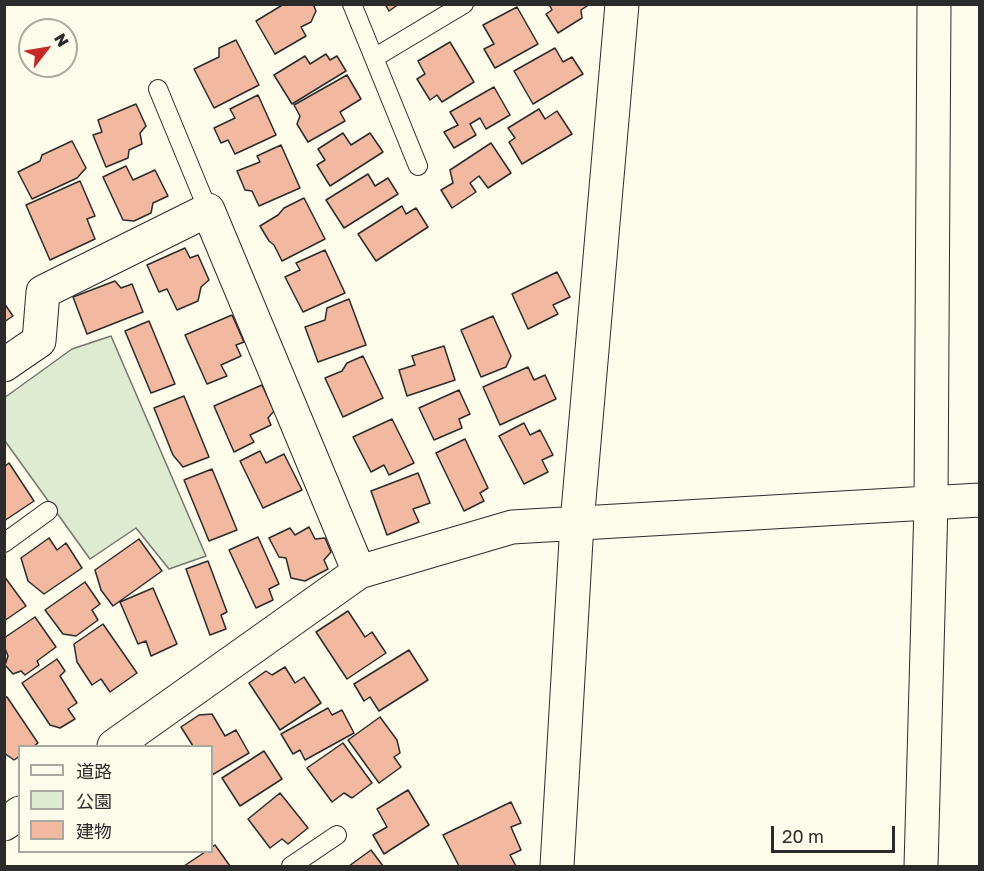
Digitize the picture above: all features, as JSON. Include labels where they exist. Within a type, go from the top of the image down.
[{"type":"street","points":[[557,867],[577,523],[622,4]]},
{"type":"street","points":[[921,867],[931,504],[934,4]]},
{"type":"street","points":[[4,365],[39,341],[42,292],[208,210],[359,572]]},
{"type":"street","points":[[117,745],[359,572],[512,527],[980,500]]},
{"type":"street","points":[[4,824],[18,814]]},
{"type":"lane","points":[[352,4],[418,166]]},
{"type":"lane","points":[[374,58],[464,4]]},
{"type":"lane","points":[[158,89],[208,210]]},
{"type":"lane","points":[[4,543],[48,511]]},
{"type":"lane","points":[[291,867],[338,836]]},
{"type":"green space","points":[[111,336],[206,556],[169,569],[136,528],[90,559],[5,441],[4,398],[72,349]]},
{"type":"building","points":[[284,4],[313,4],[316,11],[311,22],[301,27],[306,36],[275,54],[256,21]]},
{"type":"building","points":[[385,4],[399,4],[389,11]]},
{"type":"building","points":[[549,4],[590,4],[581,10],[582,18],[558,33],[546,14],[552,10]]},
{"type":"building","points":[[517,7],[538,44],[495,68],[484,49],[494,44],[483,25]]},
{"type":"building","points":[[236,40],[259,85],[214,108],[194,69],[219,57],[219,48]]},
{"type":"building","points":[[450,42],[474,82],[442,102],[437,95],[430,100],[417,79],[425,74],[418,61]]},
{"type":"building","points":[[555,48],[563,62],[572,57],[583,74],[533,104],[514,71]]},
{"type":"building","points":[[326,54],[330,60],[337,56],[346,71],[292,104],[274,75],[305,56],[310,64]]},
{"type":"building","points":[[347,75],[361,99],[340,112],[345,121],[308,142],[297,124],[300,116],[294,105]]},
{"type":"building","points":[[494,87],[510,115],[486,129],[480,118],[470,124],[476,135],[454,148],[444,132],[458,125],[450,112]]},
{"type":"building","points":[[258,95],[276,135],[235,154],[228,140],[221,143],[214,128],[235,118],[230,109]]},
{"type":"building","points":[[136,104],[146,126],[140,133],[142,144],[129,150],[128,158],[106,167],[93,135],[102,132],[98,120]]},
{"type":"building","points":[[539,109],[545,119],[557,111],[572,134],[522,164],[509,142],[515,138],[508,128]]},
{"type":"building","points":[[343,133],[351,145],[370,133],[383,152],[330,186],[317,165],[325,160],[318,149]]},
{"type":"building","points":[[72,141],[86,168],[77,178],[32,199],[18,172],[40,161],[42,155]]},
{"type":"building","points":[[491,143],[511,173],[488,188],[479,176],[470,183],[476,192],[452,208],[441,190],[453,183],[450,170]]},
{"type":"building","points":[[281,145],[300,188],[259,206],[252,191],[245,190],[237,171],[260,162],[257,156]]},
{"type":"building","points":[[126,166],[133,180],[155,170],[168,196],[153,203],[151,213],[134,221],[123,220],[103,177]]},
{"type":"building","points":[[368,174],[375,186],[388,178],[398,194],[344,228],[326,200]]},
{"type":"building","points":[[80,181],[95,216],[87,219],[95,239],[50,260],[26,205]]},
{"type":"building","points":[[304,198],[325,239],[282,261],[260,226],[278,215],[284,208]]},
{"type":"building","points":[[402,206],[406,214],[416,208],[428,227],[376,261],[358,234]]},
{"type":"building","points":[[185,248],[190,258],[198,255],[209,280],[201,287],[198,301],[177,310],[167,289],[159,292],[147,265]]},
{"type":"building","points":[[325,250],[345,293],[303,312],[285,277],[300,270],[296,263]]},
{"type":"building","points":[[557,272],[570,297],[553,305],[558,314],[528,329],[512,294]]},
{"type":"building","points":[[115,281],[121,288],[132,284],[143,312],[87,334],[73,297]]},
{"type":"building","points":[[349,299],[366,345],[318,362],[305,327],[325,320],[327,308]]},
{"type":"building","points":[[4,303],[13,316],[4,322]]},
{"type":"building","points":[[232,315],[244,342],[236,345],[241,356],[221,365],[227,376],[207,384],[185,335]]},
{"type":"building","points":[[493,316],[511,356],[506,367],[481,377],[461,330]]},
{"type":"building","points":[[149,321],[175,384],[151,393],[125,331]]},
{"type":"building","points":[[444,346],[455,380],[407,396],[399,370],[415,365],[412,356]]},
{"type":"building","points":[[363,356],[383,398],[343,417],[325,378],[342,371],[347,363]]},
{"type":"building","points":[[528,367],[534,380],[545,375],[556,399],[500,425],[483,387]]},
{"type":"building","points":[[262,385],[274,411],[268,418],[271,425],[250,435],[254,442],[234,452],[214,406]]},
{"type":"building","points":[[459,390],[470,414],[459,419],[462,428],[434,440],[419,408]]},
{"type":"building","points":[[184,396],[209,457],[183,467],[173,455],[154,408]]},
{"type":"building","points":[[392,419],[414,463],[389,475],[384,465],[371,472],[353,437]]},
{"type":"building","points":[[524,423],[530,435],[540,430],[553,455],[542,460],[548,472],[524,484],[499,436]]},
{"type":"building","points":[[465,439],[488,488],[480,493],[484,501],[464,511],[436,453]]},
{"type":"building","points":[[260,451],[266,463],[284,454],[302,490],[263,508],[240,461]]},
{"type":"building","points":[[9,463],[34,501],[4,521],[4,467]]},
{"type":"building","points":[[212,469],[237,530],[209,541],[184,480]]},
{"type":"building","points":[[418,473],[430,503],[413,509],[419,522],[387,535],[371,491]]},
{"type":"building","points":[[309,527],[315,539],[325,538],[331,552],[324,560],[328,569],[305,581],[291,578],[286,558],[279,557],[269,538],[290,528],[295,535]]},
{"type":"building","points":[[258,537],[279,584],[269,589],[273,600],[256,608],[229,550]]},
{"type":"building","points":[[49,538],[57,550],[66,543],[82,568],[44,594],[28,581],[21,558]]},
{"type":"building","points":[[139,539],[162,571],[113,606],[101,590],[95,570]]},
{"type":"building","points":[[208,561],[227,612],[221,615],[226,629],[210,635],[186,569]]},
{"type":"building","points":[[4,576],[26,606],[4,621]]},
{"type":"building","points":[[85,582],[100,604],[92,610],[98,620],[76,636],[63,634],[45,610]]},
{"type":"building","points":[[153,588],[177,644],[151,656],[146,641],[138,644],[120,602]]},
{"type":"building","points":[[348,611],[365,637],[372,632],[386,653],[347,679],[316,632]]},
{"type":"building","points":[[35,617],[56,647],[37,661],[39,665],[25,675],[21,671],[13,674],[5,665],[8,656],[4,638]]},
{"type":"building","points":[[103,624],[137,673],[110,692],[101,679],[92,685],[77,662],[74,644]]},
{"type":"building","points":[[409,650],[428,680],[379,711],[370,697],[364,701],[354,684]]},
{"type":"building","points":[[57,659],[65,671],[60,676],[77,703],[68,709],[75,719],[60,728],[50,725],[22,683]]},
{"type":"building","points":[[285,667],[295,683],[304,677],[321,703],[280,730],[249,683],[266,671],[272,675]]},
{"type":"building","points":[[7,697],[38,743],[18,745],[18,757],[14,760],[4,753],[4,698]]},
{"type":"building","points":[[328,708],[332,715],[342,710],[354,733],[305,760],[300,750],[293,754],[281,734]]},
{"type":"building","points":[[212,714],[225,736],[236,730],[249,753],[213,774],[213,745],[192,745],[181,727],[199,715]]},
{"type":"building","points":[[380,717],[397,740],[400,753],[394,757],[401,767],[379,783],[348,740]]},
{"type":"building","points":[[343,743],[372,783],[352,798],[344,793],[332,802],[307,768]]},
{"type":"building","points":[[264,751],[282,779],[240,806],[222,778]]},
{"type":"building","points":[[408,790],[429,825],[384,854],[373,835],[387,827],[377,809]]},
{"type":"building","points":[[280,793],[308,828],[288,844],[282,839],[270,848],[248,819]]},
{"type":"building","points":[[511,802],[521,823],[511,827],[521,850],[510,855],[516,866],[459,866],[443,835]]},
{"type":"building","points":[[215,845],[230,866],[184,866],[204,853],[213,853]]},
{"type":"building","points":[[371,850],[383,866],[349,866]]}]
